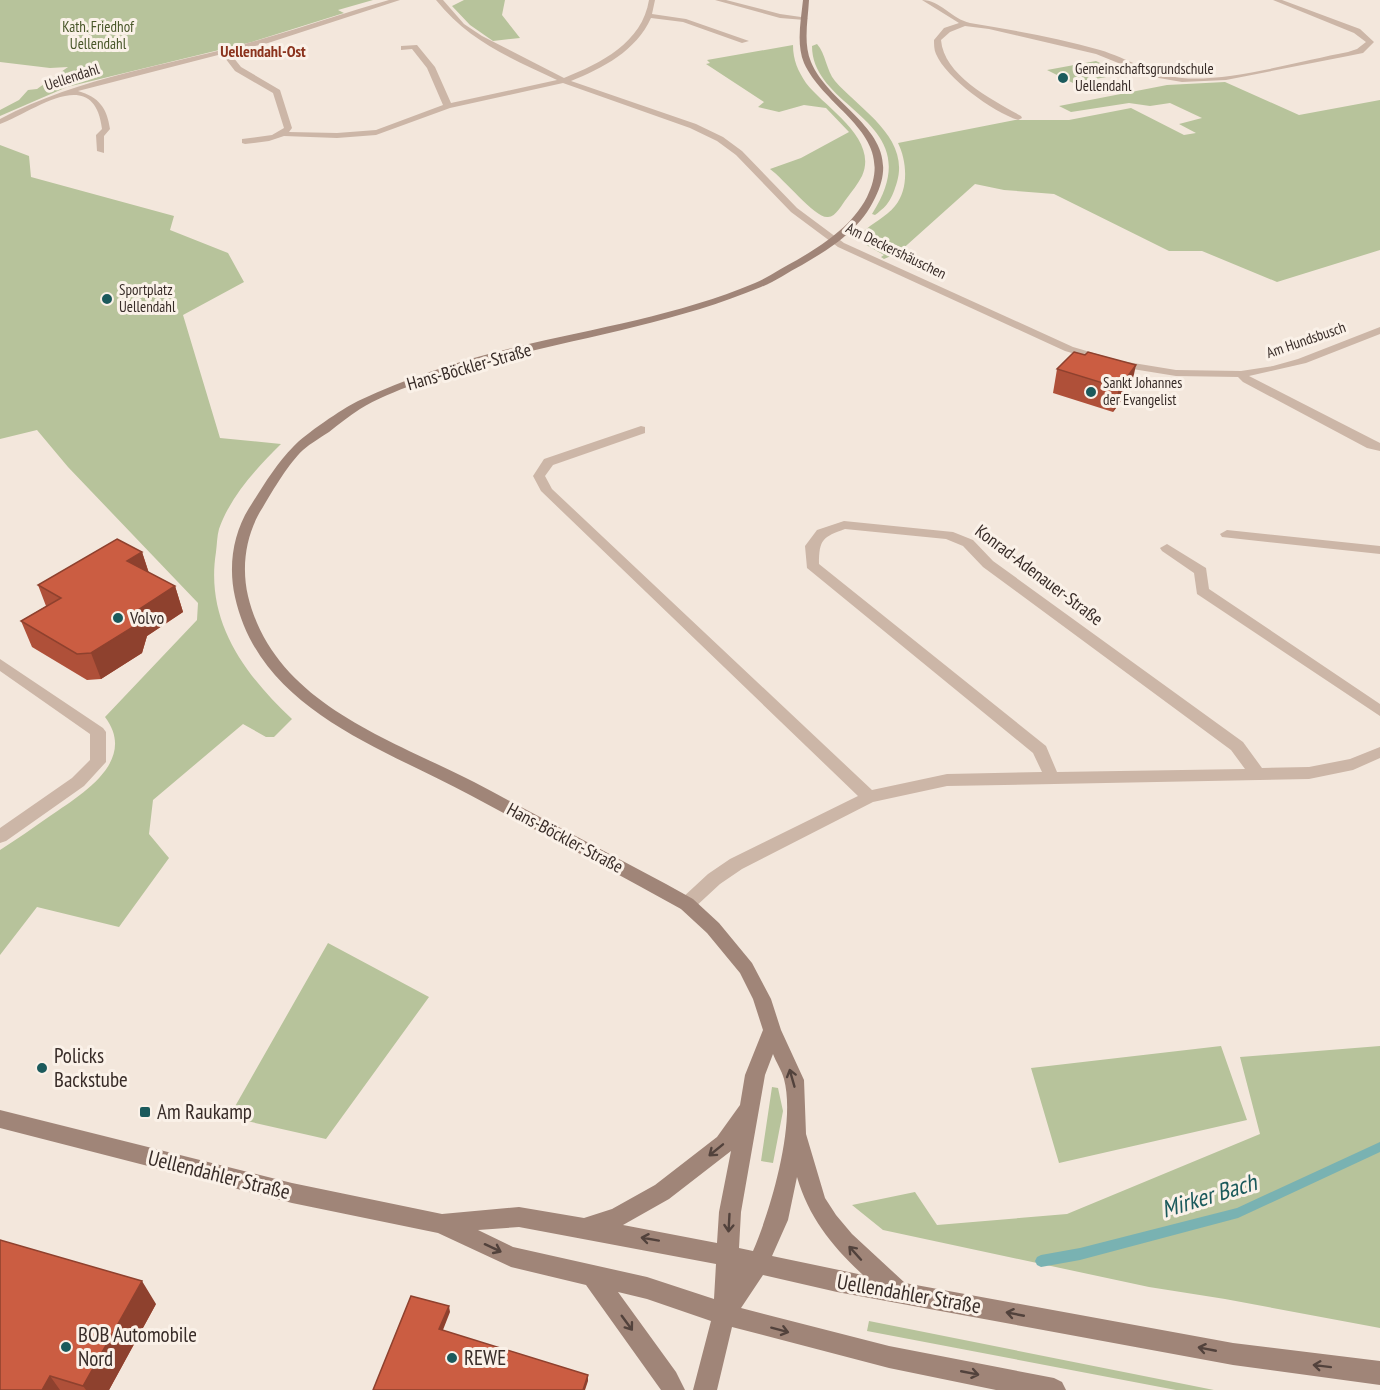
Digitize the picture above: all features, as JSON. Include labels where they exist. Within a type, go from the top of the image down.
[{"type":"street","name":"Uellendahl","points":[[1,121],[38,102],[70,91],[293,33],[353,12],[397,0]]},
{"type":"street","name":"Am Deckershäuschen","points":[[439,0],[462,25],[479,38],[517,59],[565,81],[693,126],[720,139],[740,153],[794,210],[835,241],[1069,349],[1120,364],[1176,374],[1241,374]]},
{"type":"street","points":[[245,141],[273,138],[284,134],[314,135],[378,131],[448,106],[543,88],[565,81],[616,56],[641,32],[650,16],[652,0]]},
{"type":"street","points":[[718,0],[780,16],[805,18]]},
{"type":"street","name":"Hans-Böckler-Straße","points":[[724,1314],[758,1263],[777,1220],[796,1129],[795,1080],[772,1030],[762,999],[746,968],[713,928],[687,904],[328,714],[278,668],[258,639],[245,613],[238,565],[242,541],[265,486],[282,465],[314,435],[332,422],[385,392],[456,367],[713,302],[801,264],[835,241],[855,222],[868,204],[879,174],[879,159],[866,131],[820,83],[809,66],[805,44],[806,0]]},
{"type":"street","points":[[925,0],[965,24]]},
{"type":"street","points":[[1018,118],[982,97],[940,56],[937,46],[941,35],[948,29],[965,24],[989,27],[1098,52],[1156,75],[1194,81],[1227,78],[1348,54],[1360,51],[1370,42],[1357,31],[1276,0]]},
{"type":"street","points":[[650,16],[684,20],[744,41]]},
{"type":"street","points":[[404,48],[414,47],[431,67],[448,106]]},
{"type":"street","points":[[224,51],[238,69],[277,92],[288,128],[284,134]]},
{"type":"street","points":[[70,91],[86,95],[101,106],[105,114],[106,129],[100,135],[101,151]]},
{"type":"street","name":"Am Hundsbusch","points":[[1241,374],[1274,369],[1302,361],[1380,330]]},
{"type":"street","points":[[1241,374],[1247,380],[1345,432],[1380,447]]},
{"type":"street","points":[[641,430],[549,462],[539,476],[547,491],[869,797]]},
{"type":"street","name":"Konrad-Adenauer-Straße","points":[[1052,778],[1040,750],[812,564],[812,546],[822,533],[844,525],[948,535],[968,543],[988,564],[1237,746],[1258,774]]},
{"type":"street","points":[[1227,534],[1380,550]]},
{"type":"street","points":[[1167,548],[1201,571],[1202,591],[1380,711]]},
{"type":"street","points":[[0,664],[98,732],[98,762],[78,782],[0,837]]},
{"type":"street","points":[[687,904],[714,879],[736,864],[869,797],[947,780],[1309,773],[1353,764],[1380,752]]},
{"type":"street","points":[[705,1390],[724,1314],[730,1212],[755,1075],[772,1030]]},
{"type":"street","points":[[586,1228],[617,1217],[662,1192],[724,1144],[751,1104]]},
{"type":"street","name":"Uellendahler Straße","points":[[0,1119],[292,1193],[440,1223],[511,1257],[647,1288],[724,1314],[889,1357],[1054,1390]]},
{"type":"street","points":[[796,1129],[802,1165],[827,1221],[861,1259],[899,1292]]},
{"type":"street","name":"Uellendahler Straße","points":[[440,1223],[519,1217],[675,1244],[727,1257],[899,1292],[1233,1354],[1380,1373]]},
{"type":"street","points":[[593,1276],[673,1390]]},
{"type":"green space","name":"Kath. Friedhof Uellendahl","points":[[0,0],[373,0],[338,10],[344,13],[252,42],[67,87],[0,116],[0,110],[19,100],[28,90],[37,89],[68,67],[50,68],[0,62]]},
{"type":"green space","points":[[464,0],[505,0],[502,15],[520,38],[493,41],[470,25],[452,6]]},
{"type":"green space","points":[[817,44],[835,81],[880,125],[896,151],[899,166],[897,182],[892,197],[875,215],[872,214],[887,182],[888,157],[879,137],[864,119],[830,87],[817,68],[812,46]]},
{"type":"green space","points":[[793,45],[796,65],[806,83],[847,124],[863,149],[865,162],[862,176],[839,210],[828,217],[816,212],[770,169],[801,158],[849,132],[826,108],[804,105],[779,112],[758,107],[764,102],[706,64],[710,63],[707,60]]},
{"type":"green space","points":[[1096,61],[1123,74],[1073,83],[1047,70]]},
{"type":"green space","points":[[1225,82],[1299,115],[1380,100],[1380,250],[1277,282],[1202,251],[1169,251],[1054,194],[1004,190],[975,184],[898,253],[884,259],[881,257],[884,255],[861,242],[862,233],[895,206],[903,192],[905,166],[898,143],[1015,120],[1069,120],[1131,108],[1184,135],[1196,133],[1179,124],[1202,118],[1170,103],[1150,106],[1129,103],[1071,112],[1059,106],[1167,85]]},
{"type":"green space","points":[[0,145],[29,156],[31,177],[174,216],[170,230],[228,253],[244,282],[183,315],[220,438],[281,444],[246,483],[230,505],[219,529],[214,577],[216,601],[232,644],[258,684],[292,719],[274,737],[266,737],[243,724],[153,800],[149,834],[169,858],[119,927],[37,907],[0,955],[0,850],[77,797],[102,775],[111,762],[115,748],[113,733],[105,717],[197,620],[198,603],[68,467],[37,430],[0,439]]},
{"type":"green space","points":[[328,943],[429,997],[326,1139],[229,1117]]},
{"type":"green space","points":[[1221,1046],[1247,1120],[1059,1163],[1031,1068]]},
{"type":"green space","points":[[1380,1046],[1380,1328],[1149,1287],[883,1230],[852,1205],[915,1192],[937,1225],[1067,1214],[1260,1134],[1240,1057]]},
{"type":"green space","points":[[772,1087],[778,1088],[783,1111],[773,1163],[761,1161]]},
{"type":"green space","points":[[869,1321],[1214,1390],[1176,1390],[867,1331]]},
{"type":"building","points":[[1074,352],[1085,355],[1088,352],[1136,365],[1119,388],[1057,369]]},
{"type":"building","points":[[117,539],[142,552],[127,561],[175,586],[138,610],[133,627],[91,653],[77,654],[21,621],[61,598],[38,585]]},
{"type":"building","name":"BOB Automobile Nord","points":[[0,1240],[142,1281],[83,1386],[50,1376],[42,1390],[0,1390]]},
{"type":"building","name":"REWE","points":[[411,1296],[449,1306],[439,1329],[588,1375],[583,1390],[373,1390]]},
{"type":"waterway","name":"Mirker Bach","points":[[1041,1261],[1080,1254],[1238,1213],[1380,1147]]},
{"type":"place","name":"Gemeinschaftsgrundschule Uellendahl","points":[[1063,78]]},
{"type":"place","name":"Sportplatz Uellendahl","points":[[107,299]]},
{"type":"place","name":"Sankt Johannes der Evangelist","points":[[1091,392]]},
{"type":"place","name":"Volvo","points":[[118,618]]},
{"type":"place","name":"Policks Backstube","points":[[42,1068]]},
{"type":"place","name":"Am Raukamp","points":[[145,1112]]},
{"type":"place","name":"BOB Automobile Nord","points":[[66,1347]]},
{"type":"place","name":"REWE","points":[[452,1358]]},
{"type":"district","name":"Uellendahl-Ost","points":[[263,51]]}]
